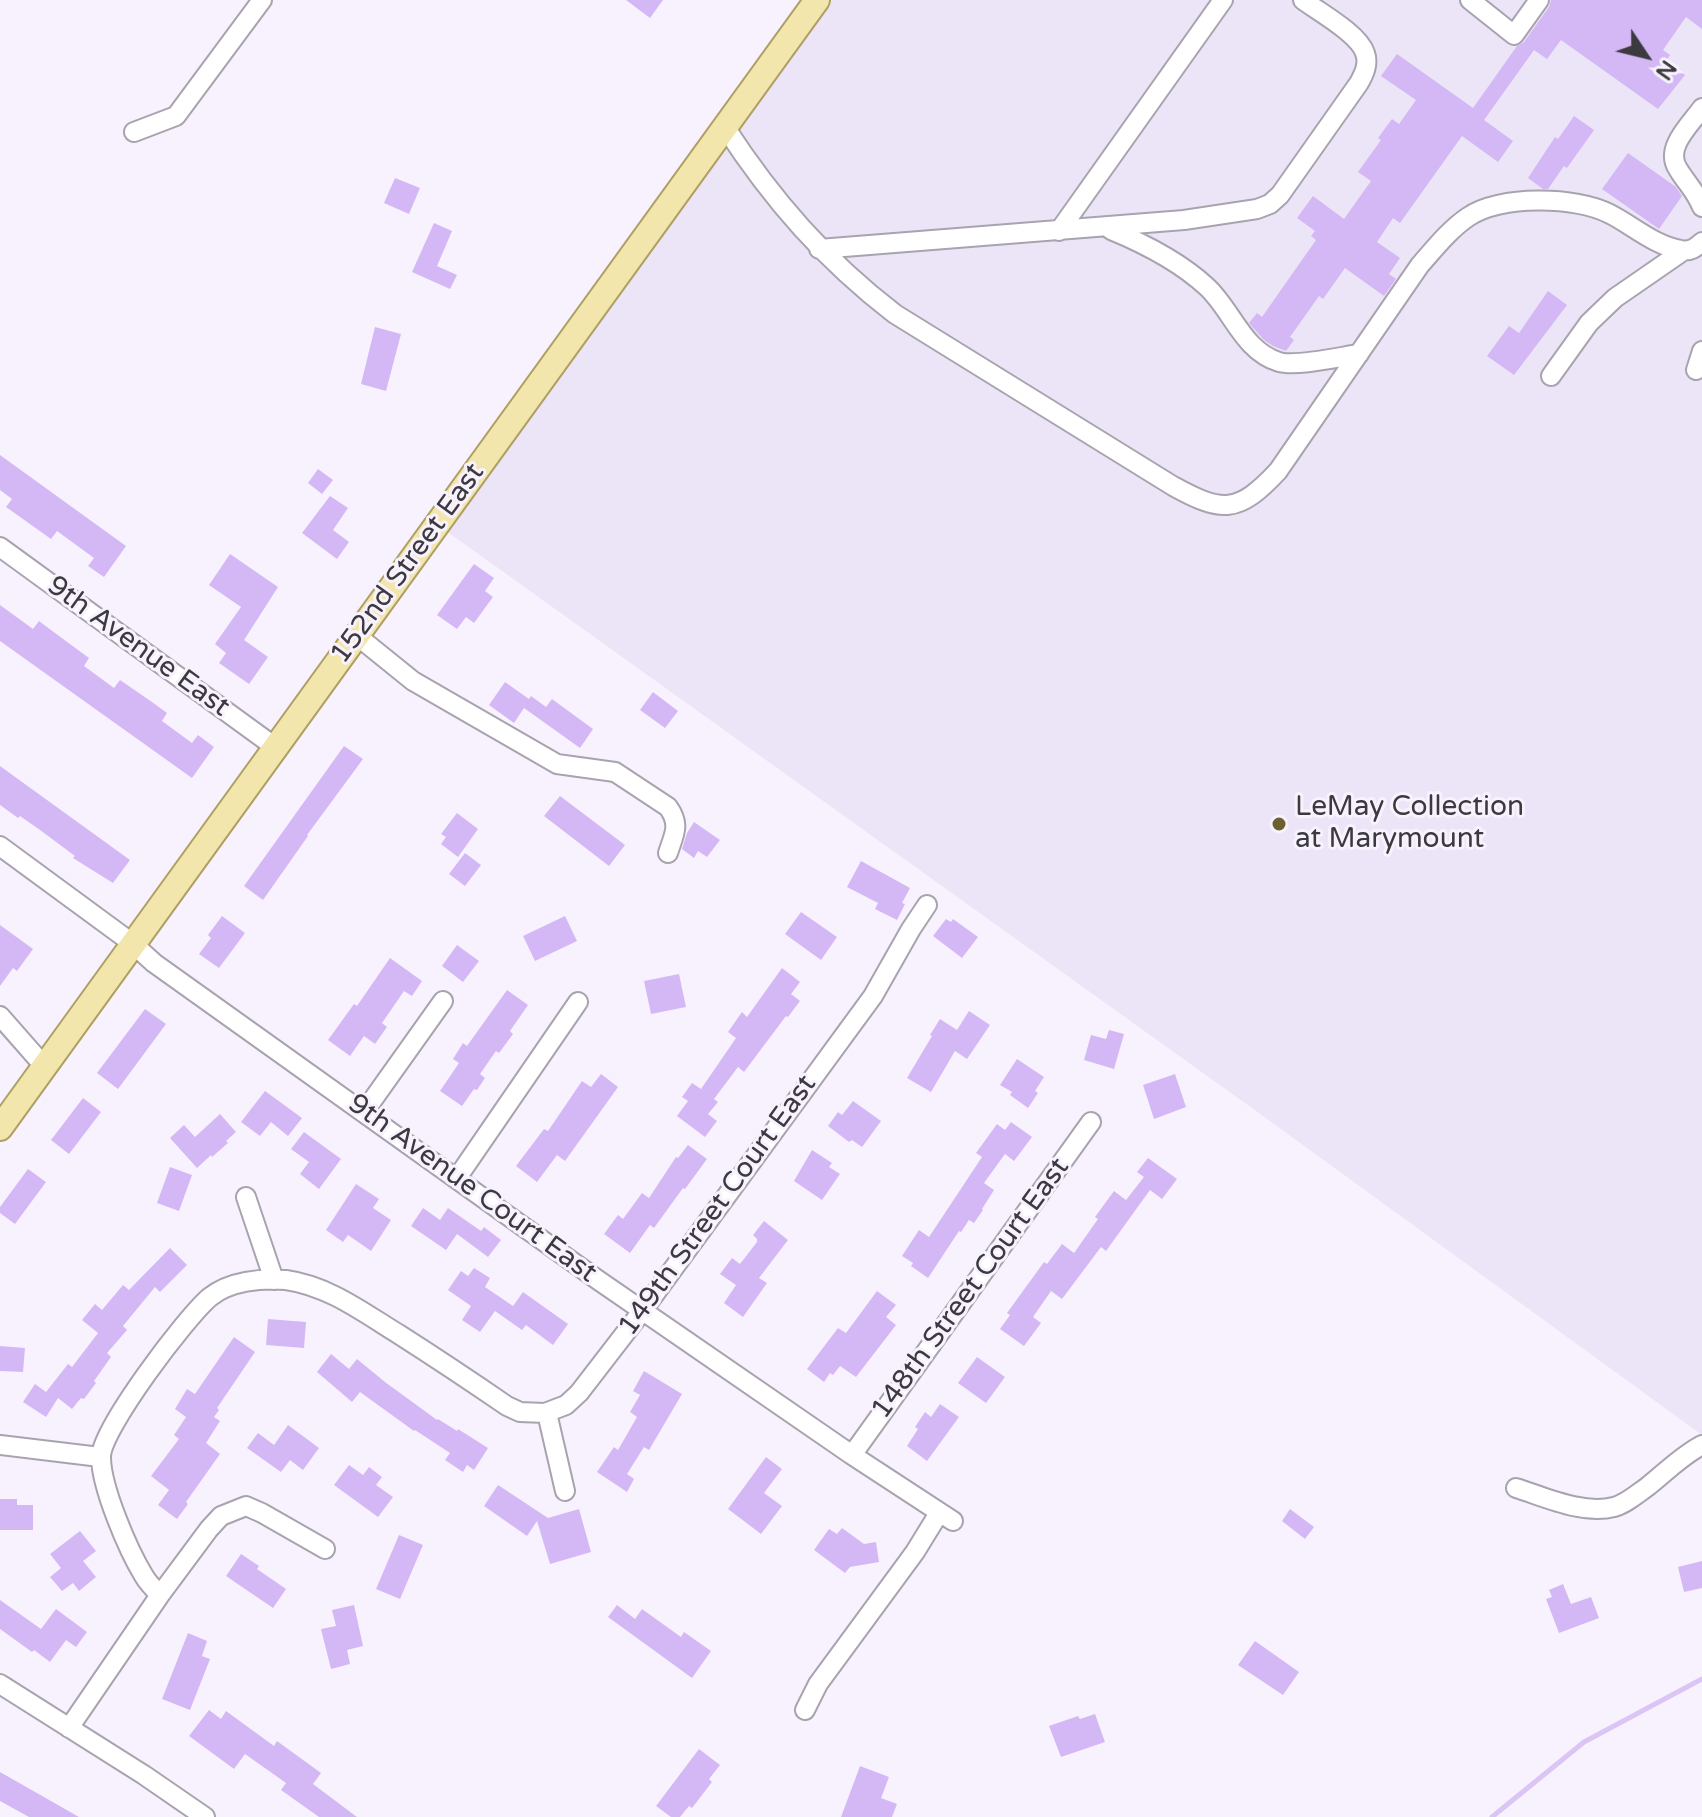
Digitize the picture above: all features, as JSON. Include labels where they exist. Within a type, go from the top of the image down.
[{"type":"main road","name":"152nd Street East","points":[[0,1128],[817,0]]},
{"type":"street","points":[[134,132],[176,116],[262,0]]},
{"type":"street","points":[[1059,231],[1223,0]]},
{"type":"street","points":[[819,249],[1146,224],[1239,213],[1270,204],[1280,195],[1359,83],[1367,63],[1365,53],[1354,38],[1303,0]]},
{"type":"street","points":[[1470,0],[1514,35],[1539,0]]},
{"type":"street","points":[[1702,108],[1695,132],[1674,147],[1672,158],[1677,169],[1693,187],[1702,207]]},
{"type":"street","points":[[725,127],[773,195],[819,249],[895,314],[1173,486],[1198,500],[1227,507],[1242,502],[1260,490],[1278,471],[1420,265],[1443,238],[1468,216],[1507,203],[1546,200],[1577,203],[1607,212],[1665,245],[1695,251]]},
{"type":"street","points":[[1105,227],[1142,243],[1178,264],[1208,287],[1227,308],[1248,341],[1273,360],[1288,363],[1359,354]]},
{"type":"street","points":[[1551,376],[1589,323],[1615,298],[1695,251]]},
{"type":"street","points":[[1696,370],[1702,351]]},
{"type":"street","name":"9th Avenue East","points":[[0,547],[275,747]]},
{"type":"street","points":[[356,635],[413,681],[557,764],[615,772],[668,807],[677,824],[668,853]]},
{"type":"street","name":"9th Avenue Court East","points":[[0,846],[132,943],[154,963],[643,1310],[946,1517],[915,1552],[818,1684],[805,1710]]},
{"type":"street","name":"149th Street Court East","points":[[552,1411],[566,1405],[579,1393],[643,1310],[873,996],[927,905]]},
{"type":"street","points":[[364,1112],[443,1001]]},
{"type":"street","points":[[457,1178],[578,1002]]},
{"type":"street","points":[[0,1016],[44,1066]]},
{"type":"street","name":"148th Street Court East","points":[[852,1455],[1091,1122]]},
{"type":"street","points":[[246,1197],[274,1280]]},
{"type":"street","points":[[160,1595],[145,1578],[113,1507],[104,1479],[100,1457],[102,1448],[118,1416],[177,1335],[211,1296],[240,1283],[274,1280],[320,1288],[507,1406],[520,1412],[552,1411],[565,1491]]},
{"type":"street","points":[[0,1445],[100,1457]]},
{"type":"street","points":[[1516,1488],[1580,1506],[1612,1507],[1645,1489],[1690,1451],[1702,1445]]},
{"type":"street","points":[[69,1728],[160,1595],[221,1516],[246,1506],[325,1549]]},
{"type":"street","points":[[0,1684],[205,1817]]},
{"type":"shaded area","name":"LeMay Collection at Marymount","points":[[817,0],[1702,0],[1702,1435],[438,523]]},
{"type":"building","points":[[626,0],[663,0],[650,18]]},
{"type":"building","points":[[1551,0],[1702,0],[1702,29],[1686,17],[1663,50],[1670,55],[1666,61],[1685,75],[1658,109],[1561,40],[1547,59],[1534,50],[1484,120],[1513,141],[1498,162],[1462,136],[1400,223],[1393,218],[1377,242],[1400,258],[1389,274],[1396,279],[1384,296],[1345,268],[1323,299],[1319,296],[1290,337],[1294,340],[1286,351],[1264,340],[1249,323],[1257,313],[1262,317],[1316,240],[1311,236],[1315,231],[1297,218],[1313,196],[1344,219],[1371,181],[1358,172],[1381,140],[1378,138],[1392,119],[1399,124],[1416,100],[1381,76],[1397,54],[1473,108],[1517,46],[1524,42]]},
{"type":"building","points":[[1574,116],[1594,130],[1567,168],[1564,166],[1548,189],[1543,189],[1528,178],[1555,137],[1558,139]]},
{"type":"building","points":[[1628,153],[1676,187],[1682,196],[1659,229],[1602,189]]},
{"type":"building","points":[[395,178],[420,188],[409,214],[384,203]]},
{"type":"building","points":[[434,223],[452,231],[437,266],[457,275],[450,289],[412,272]]},
{"type":"building","points":[[1548,291],[1567,305],[1514,375],[1487,356],[1509,326],[1519,333]]},
{"type":"building","points":[[375,327],[401,334],[386,391],[361,384]]},
{"type":"building","points":[[0,455],[126,546],[104,577],[88,566],[94,558],[57,531],[51,539],[6,507],[12,499],[0,490]]},
{"type":"building","points":[[318,469],[333,480],[322,494],[308,483]]},
{"type":"building","points":[[330,496],[348,508],[333,530],[349,542],[337,559],[302,533]]},
{"type":"building","points":[[230,554],[278,587],[244,640],[268,657],[249,684],[219,663],[226,653],[215,644],[241,607],[209,585]]},
{"type":"building","points":[[474,564],[494,578],[485,591],[493,597],[474,623],[466,617],[457,629],[437,615]]},
{"type":"building","points":[[0,605],[33,629],[39,621],[89,658],[84,666],[114,688],[120,680],[152,702],[167,713],[162,721],[192,743],[198,735],[214,747],[192,778],[0,641]]},
{"type":"building","points":[[505,682],[546,707],[552,699],[593,729],[580,748],[524,708],[514,723],[489,705]]},
{"type":"building","points":[[653,692],[678,711],[665,728],[640,710]]},
{"type":"building","points":[[344,746],[363,759],[263,900],[244,886]]},
{"type":"building","points":[[0,766],[130,860],[113,883],[0,805]]},
{"type":"building","points":[[560,796],[625,845],[609,866],[544,816]]},
{"type":"building","points":[[457,813],[478,829],[458,857],[441,844],[446,837],[441,834]]},
{"type":"building","points":[[694,822],[720,840],[707,857],[698,851],[694,858],[682,849]]},
{"type":"building","points":[[465,853],[481,865],[465,886],[449,874]]},
{"type":"building","points":[[861,861],[910,888],[897,920],[875,909],[878,903],[847,887]]},
{"type":"building","points":[[801,912],[837,937],[821,960],[785,934]]},
{"type":"building","points":[[222,916],[245,933],[219,968],[199,954]]},
{"type":"building","points":[[565,916],[577,941],[535,961],[523,936]]},
{"type":"building","points":[[946,919],[951,922],[953,919],[978,937],[962,958],[933,936]]},
{"type":"building","points":[[0,925],[33,949],[17,971],[13,968],[0,986]]},
{"type":"building","points":[[457,945],[479,961],[463,982],[442,966]]},
{"type":"building","points":[[390,958],[422,981],[412,996],[404,991],[382,1023],[387,1027],[375,1044],[364,1036],[350,1056],[328,1040],[354,1004],[357,1006]]},
{"type":"building","points":[[782,968],[800,982],[791,994],[800,1001],[744,1072],[738,1067],[714,1099],[718,1102],[708,1114],[717,1121],[705,1137],[677,1116],[688,1101],[682,1097],[692,1083],[701,1089],[736,1038],[728,1032],[742,1012],[747,1017]]},
{"type":"building","points":[[679,974],[686,1007],[651,1014],[644,981]]},
{"type":"building","points":[[507,990],[528,1005],[510,1031],[513,1034],[480,1074],[485,1078],[462,1106],[440,1091],[459,1063],[453,1059],[463,1043],[467,1046]]},
{"type":"building","points":[[145,1009],[166,1024],[118,1089],[97,1073]]},
{"type":"building","points":[[969,1011],[990,1025],[967,1059],[955,1051],[931,1092],[907,1078],[940,1019],[957,1030]]},
{"type":"building","points":[[1109,1030],[1124,1034],[1114,1069],[1084,1060],[1091,1035],[1106,1039]]},
{"type":"building","points":[[1017,1059],[1044,1077],[1028,1108],[1000,1085]]},
{"type":"building","points":[[601,1074],[618,1087],[565,1161],[557,1155],[537,1182],[516,1166],[544,1129],[548,1131],[582,1081],[591,1087]]},
{"type":"building","points":[[1175,1074],[1186,1107],[1154,1119],[1143,1085]]},
{"type":"building","points":[[265,1091],[302,1118],[288,1136],[271,1122],[260,1136],[241,1122]]},
{"type":"building","points":[[83,1098],[101,1112],[69,1154],[51,1140]]},
{"type":"building","points":[[853,1101],[881,1121],[862,1147],[852,1140],[849,1142],[828,1126],[838,1112],[842,1115]]},
{"type":"building","points":[[220,1114],[236,1132],[226,1141],[228,1143],[197,1168],[170,1138],[184,1125],[195,1137]]},
{"type":"building","points":[[1011,1122],[1032,1137],[1014,1161],[1005,1154],[984,1183],[994,1190],[983,1210],[974,1223],[969,1220],[959,1231],[928,1278],[902,1256],[919,1230],[929,1237],[982,1157],[976,1153],[997,1124],[1005,1130]]},
{"type":"building","points":[[304,1132],[341,1159],[319,1189],[300,1174],[309,1162],[291,1149]]},
{"type":"building","points":[[688,1145],[707,1159],[654,1228],[650,1225],[630,1253],[604,1234],[618,1215],[623,1219],[642,1193],[649,1198],[676,1157]]},
{"type":"building","points":[[812,1150],[832,1163],[829,1167],[840,1174],[822,1200],[794,1181]]},
{"type":"building","points":[[1148,1158],[1177,1179],[1162,1199],[1150,1190],[1106,1251],[1101,1247],[1062,1299],[1051,1291],[1033,1317],[1041,1323],[1024,1346],[1000,1329],[1010,1315],[1007,1313],[1044,1262],[1047,1264],[1062,1244],[1074,1253],[1114,1191],[1126,1200],[1144,1177],[1137,1172]]},
{"type":"building","points":[[170,1167],[192,1175],[179,1211],[157,1203]]},
{"type":"building","points":[[28,1169],[46,1182],[15,1224],[0,1213],[0,1207]]},
{"type":"building","points":[[356,1184],[379,1199],[373,1208],[391,1220],[371,1251],[348,1235],[343,1242],[326,1230]]},
{"type":"building","points":[[423,1208],[440,1220],[448,1208],[481,1231],[484,1227],[501,1240],[488,1257],[457,1234],[446,1250],[411,1226]]},
{"type":"building","points":[[764,1221],[788,1240],[759,1278],[767,1283],[743,1317],[724,1303],[736,1285],[720,1274],[732,1258],[740,1264],[757,1242],[753,1235]]},
{"type":"building","points":[[170,1248],[187,1265],[160,1292],[155,1287],[123,1326],[127,1330],[107,1353],[111,1357],[84,1399],[81,1398],[72,1409],[58,1398],[46,1417],[23,1402],[35,1384],[46,1392],[68,1364],[72,1367],[98,1333],[82,1320],[95,1304],[102,1310],[123,1285],[129,1290]]},
{"type":"building","points":[[474,1268],[490,1278],[485,1287],[513,1306],[523,1292],[568,1324],[553,1345],[526,1325],[522,1330],[495,1311],[480,1332],[462,1320],[471,1306],[448,1290],[461,1271],[468,1276]]},
{"type":"building","points":[[877,1291],[896,1305],[886,1317],[896,1325],[856,1377],[840,1366],[824,1382],[807,1369],[838,1328],[846,1333]]},
{"type":"building","points":[[268,1319],[306,1322],[304,1348],[266,1345]]},
{"type":"building","points":[[234,1337],[255,1352],[217,1408],[219,1410],[214,1417],[220,1421],[206,1443],[220,1454],[177,1519],[158,1505],[169,1490],[151,1476],[179,1439],[174,1435],[186,1417],[175,1409],[187,1389],[195,1394]]},
{"type":"building","points":[[0,1346],[25,1348],[23,1372],[0,1371]]},
{"type":"building","points":[[331,1354],[349,1369],[357,1359],[437,1420],[488,1448],[474,1470],[467,1465],[463,1472],[445,1460],[450,1453],[360,1392],[352,1402],[317,1372]]},
{"type":"building","points":[[977,1357],[1005,1377],[986,1403],[958,1383]]},
{"type":"building","points":[[644,1371],[682,1394],[649,1450],[644,1447],[627,1474],[634,1479],[627,1492],[597,1472],[614,1447],[618,1450],[637,1417],[630,1412],[640,1395],[633,1391]]},
{"type":"building","points":[[940,1404],[959,1417],[927,1461],[907,1446],[925,1412],[931,1417]]},
{"type":"building","points":[[288,1425],[319,1448],[303,1470],[290,1460],[281,1472],[247,1448],[258,1433],[274,1445]]},
{"type":"building","points":[[766,1457],[782,1469],[764,1493],[782,1506],[761,1534],[728,1509]]},
{"type":"building","points":[[349,1465],[363,1475],[369,1467],[382,1477],[376,1485],[393,1497],[378,1517],[334,1485]]},
{"type":"building","points":[[498,1485],[548,1518],[579,1509],[591,1552],[550,1564],[537,1521],[527,1536],[484,1506]]},
{"type":"building","points":[[0,1499],[17,1499],[17,1505],[33,1505],[33,1530],[0,1530]]},
{"type":"building","points":[[1290,1509],[1314,1527],[1305,1539],[1282,1521]]},
{"type":"building","points":[[842,1528],[864,1544],[876,1542],[879,1562],[850,1567],[845,1573],[814,1550],[829,1529],[837,1534]]},
{"type":"building","points":[[80,1531],[96,1551],[83,1561],[96,1577],[79,1591],[73,1583],[62,1591],[50,1577],[61,1568],[50,1554]]},
{"type":"building","points":[[399,1535],[423,1545],[400,1599],[376,1589]]},
{"type":"building","points":[[241,1554],[286,1589],[273,1608],[226,1576]]},
{"type":"building","points":[[1702,1561],[1702,1588],[1684,1592],[1678,1567]]},
{"type":"building","points":[[1563,1584],[1571,1604],[1591,1597],[1599,1618],[1559,1633],[1546,1599],[1552,1597],[1549,1590]]},
{"type":"building","points":[[0,1600],[41,1629],[56,1609],[87,1632],[76,1647],[66,1640],[50,1662],[0,1629]]},
{"type":"building","points":[[354,1605],[363,1646],[347,1650],[350,1664],[331,1669],[321,1629],[336,1626],[332,1610]]},
{"type":"building","points":[[617,1605],[635,1619],[642,1609],[681,1637],[684,1632],[711,1651],[692,1678],[608,1617]]},
{"type":"building","points":[[188,1633],[207,1641],[202,1656],[210,1659],[190,1710],[162,1699]]},
{"type":"building","points":[[1255,1641],[1299,1672],[1283,1695],[1238,1665]]},
{"type":"building","points":[[209,1710],[221,1719],[226,1711],[274,1746],[277,1741],[321,1773],[313,1784],[357,1817],[319,1817],[281,1790],[286,1783],[245,1754],[234,1769],[189,1736]]},
{"type":"building","points":[[1095,1714],[1105,1742],[1061,1757],[1049,1726]]},
{"type":"building","points":[[699,1749],[720,1765],[709,1779],[712,1782],[692,1808],[689,1806],[680,1817],[671,1817],[656,1806]]},
{"type":"building","points":[[860,1766],[889,1777],[881,1798],[897,1804],[892,1817],[841,1817]]},
{"type":"building","points":[[0,1772],[79,1817],[29,1817],[0,1801]]},
{"type":"waterway","points":[[1492,1817],[1584,1742],[1702,1679]]},
{"type":"place","name":"LeMay Collection at Marymount","points":[[1279,824]]}]
